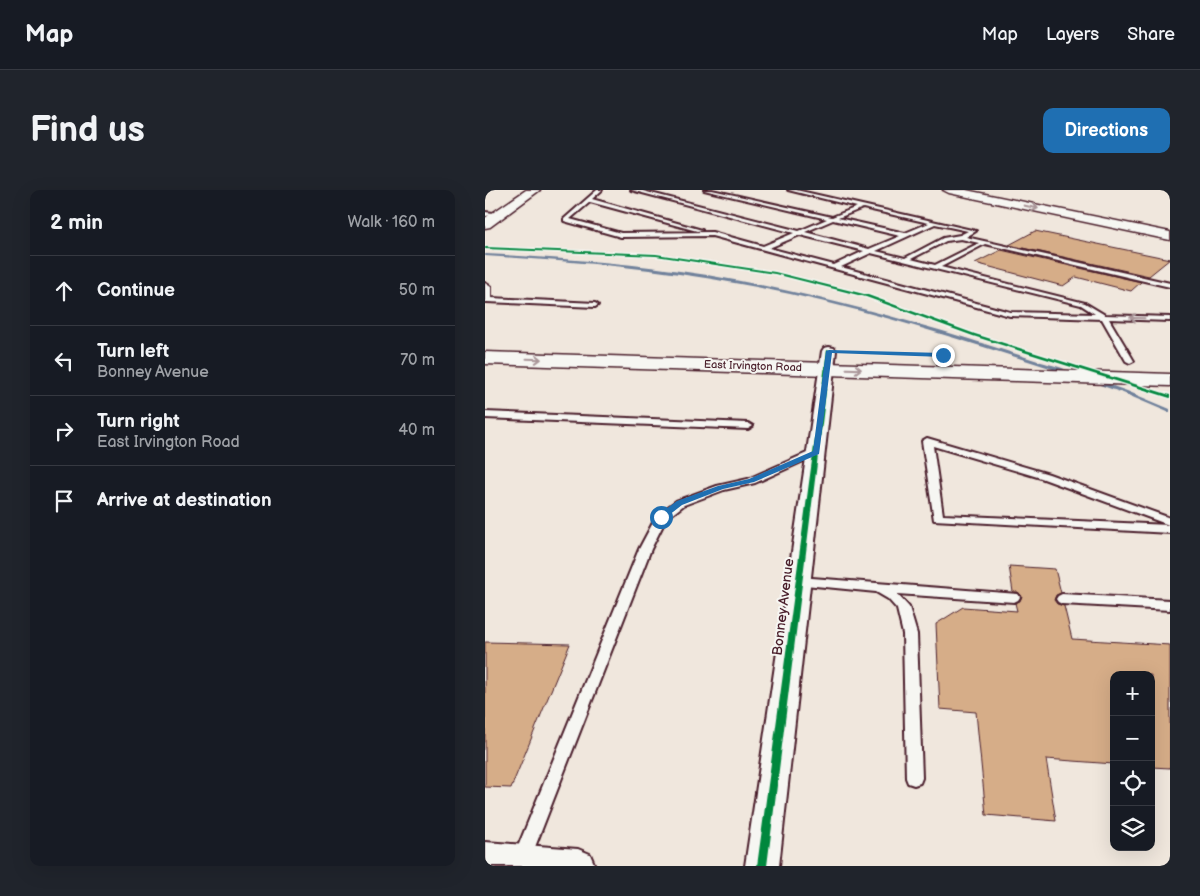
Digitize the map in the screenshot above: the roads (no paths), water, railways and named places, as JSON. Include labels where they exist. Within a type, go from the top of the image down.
[{"type":"main road","points":[[485,224],[534,190]]},
{"type":"main road","points":[[949,190],[1170,236]]},
{"type":"main road","points":[[995,190],[1073,203]]},
{"type":"main road","name":"East Irvington Road","points":[[485,340],[828,360],[1033,375],[1167,374]]},
{"type":"main road","name":"East Irvington Road","points":[[485,358],[828,360],[943,355],[1130,361],[1167,374]]},
{"type":"street","name":"Bonney Avenue","points":[[762,866],[828,360]]},
{"type":"street","points":[[485,859],[577,866]]},
{"type":"lane","points":[[600,190],[566,220],[621,234],[712,234]]},
{"type":"lane","points":[[633,190],[1083,304],[1104,317],[1130,361]]},
{"type":"lane","points":[[707,190],[904,235]]},
{"type":"lane","points":[[790,190],[973,231],[961,238]]},
{"type":"lane","points":[[589,200],[1011,314],[1170,319]]},
{"type":"lane","points":[[763,248],[863,206]]},
{"type":"lane","points":[[485,214],[500,214]]},
{"type":"lane","points":[[835,267],[935,222]]},
{"type":"lane","points":[[905,260],[945,239],[961,238],[1170,285]]},
{"type":"lane","points":[[936,267],[983,242]]},
{"type":"lane","points":[[485,285],[487,287],[487,300],[595,305]]},
{"type":"lane","points":[[486,416],[748,426]]},
{"type":"lane","points":[[1170,522],[1045,476],[927,441],[938,518],[1170,529]]},
{"type":"lane","points":[[521,862],[645,549],[661,517],[680,503],[721,488],[751,481],[816,452]]},
{"type":"lane","points":[[799,582],[862,584],[879,588],[1014,596]]},
{"type":"lane","points":[[879,588],[892,596],[903,608],[910,634],[914,778]]},
{"type":"lane","points":[[1062,599],[1170,605]]},
{"type":"waterway","points":[[485,255],[632,266],[705,276],[778,290],[889,317],[1070,373]]},
{"type":"waterway","points":[[1093,381],[1170,411]]}]
